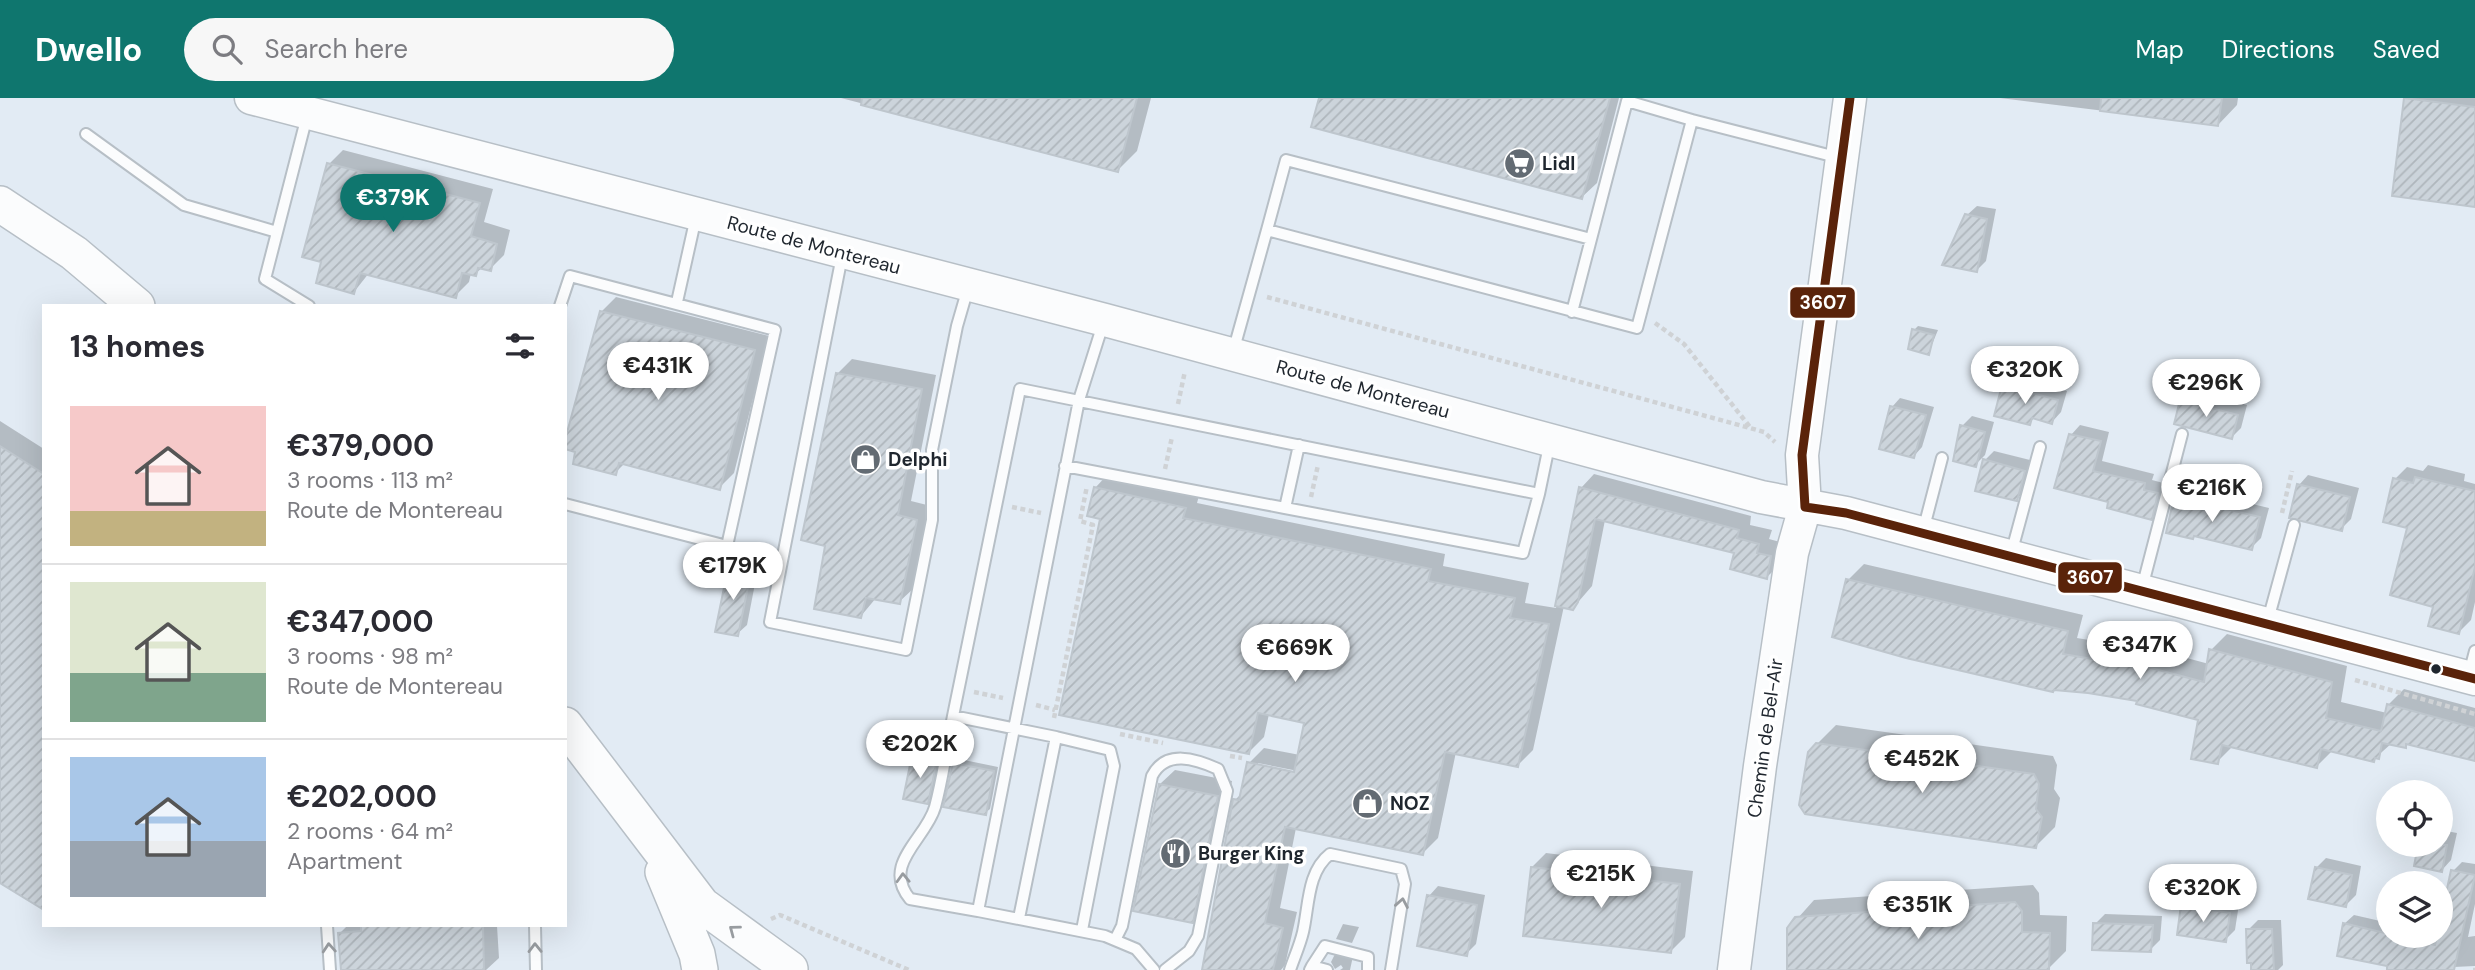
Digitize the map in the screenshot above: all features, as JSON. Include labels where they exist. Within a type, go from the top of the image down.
[{"type":"main road","name":"Route de Montereau","points":[[251,98],[1105,320],[1805,507],[1846,513],[2267,624],[2473,669]]},
{"type":"main road","points":[[1805,507],[1801,455],[1850,98]]},
{"type":"main road","points":[[0,204],[74,253],[135,304]]},
{"type":"main road","name":"Chemin de Bel-Air","points":[[1734,970],[1760,766],[1792,553],[1805,507]]},
{"type":"main road","points":[[567,728],[702,905],[797,970]]},
{"type":"main road","points":[[652,842],[680,919],[697,954],[700,970]]},
{"type":"lane","points":[[1572,312],[1627,100],[1842,159]]},
{"type":"lane","points":[[306,304],[265,279],[308,113]]},
{"type":"lane","points":[[1267,230],[1637,328],[1692,120]]},
{"type":"lane","points":[[86,134],[184,205],[277,232]]},
{"type":"lane","points":[[1232,354],[1286,160],[1591,239]]},
{"type":"lane","points":[[677,302],[696,214]]},
{"type":"lane","points":[[843,253],[770,622],[906,650],[932,520],[932,450],[957,326],[969,286]]},
{"type":"lane","points":[[561,304],[570,276],[677,302],[775,330],[727,546],[567,505]]},
{"type":"lane","points":[[978,911],[1079,400],[1105,320]]},
{"type":"lane","points":[[1154,970],[1136,949],[1115,940],[1082,930],[910,899],[900,880],[904,856],[934,810],[1020,389],[1539,494]]},
{"type":"lane","points":[[2141,591],[2182,434]]},
{"type":"lane","points":[[1065,466],[1523,552],[1550,439]]},
{"type":"lane","points":[[1285,508],[1299,445]]},
{"type":"lane","points":[[2010,556],[2040,447]]},
{"type":"lane","points":[[1923,534],[1942,458]]},
{"type":"lane","points":[[2267,624],[2294,525]]},
{"type":"lane","points":[[953,716],[1110,750],[1114,766],[1082,930]]},
{"type":"lane","points":[[1019,918],[1056,737]]},
{"type":"lane","points":[[1115,940],[1122,926],[1152,776],[1156,768],[1166,760],[1177,757],[1218,769],[1227,791],[1198,936],[1189,951],[1165,970]]},
{"type":"lane","points":[[1290,970],[1303,935],[1314,875],[1319,862],[1330,854],[1401,869],[1405,884],[1391,970]]},
{"type":"lane","points":[[327,927],[330,970]]},
{"type":"lane","points":[[535,927],[536,970]]},
{"type":"lane","points":[[1327,970],[1311,968],[1325,946],[1368,957],[1368,970]]},
{"type":"path","points":[[1249,292],[1750,428],[1764,432],[1776,442]]},
{"type":"path","points":[[1641,313],[1684,344],[1750,428]]},
{"type":"path","points":[[1161,483],[1185,370]]},
{"type":"path","points":[[1309,512],[1321,451]]},
{"type":"path","points":[[1080,521],[1088,482],[1099,485]]},
{"type":"path","points":[[995,504],[1093,525],[1053,721],[1066,723]]},
{"type":"path","points":[[1107,732],[1174,745]]},
{"type":"path","points":[[1228,756],[1242,758]]},
{"type":"building","points":[[862,98],[1137,98],[1118,172],[861,105]]},
{"type":"building","name":"Lidl","points":[[1319,98],[1610,98],[1582,199],[1311,127]]},
{"type":"building","points":[[2101,98],[2222,98],[2218,126],[2100,111]]},
{"type":"building","points":[[2404,98],[2475,107],[2475,207],[2392,196]]},
{"type":"building","points":[[327,163],[480,203],[471,236],[497,244],[491,271],[478,268],[476,276],[462,273],[456,298],[360,273],[354,294],[316,283],[321,262],[302,257]]},
{"type":"building","points":[[1965,214],[1987,219],[1977,272],[1942,265]]},
{"type":"building","points":[[600,311],[755,350],[720,490],[619,463],[616,475],[573,464],[575,452],[567,450],[567,433]]},
{"type":"building","points":[[1912,329],[1934,335],[1929,355],[1908,349]]},
{"type":"building","points":[[836,373],[922,389],[898,515],[917,520],[900,604],[866,598],[861,618],[814,609],[825,546],[801,540]]},
{"type":"building","points":[[2002,385],[2058,400],[2052,424],[2032,418],[2030,425],[1994,416]]},
{"type":"building","points":[[2180,400],[2238,415],[2232,439],[2174,424]]},
{"type":"building","points":[[1890,406],[1926,415],[1914,458],[1879,449]]},
{"type":"building","points":[[1960,425],[1985,432],[1976,467],[1953,461]]},
{"type":"building","points":[[2069,434],[2101,441],[2093,471],[2145,483],[2144,490],[2158,493],[2152,520],[2107,508],[2108,502],[2054,488]]},
{"type":"building","points":[[0,446],[42,473],[42,909],[0,883]]},
{"type":"building","points":[[1983,459],[2025,471],[2017,501],[1975,491]]},
{"type":"building","points":[[2415,477],[2475,491],[2475,567],[2459,634],[2428,626],[2433,607],[2390,595],[2407,528],[2383,522],[2393,478],[2413,483]]},
{"type":"building","points":[[2297,484],[2350,497],[2342,531],[2289,518]]},
{"type":"building","points":[[1094,487],[1186,508],[1183,518],[1431,569],[1428,581],[1515,598],[1510,618],[1549,624],[1518,767],[1445,752],[1423,855],[1285,827],[1265,923],[1283,928],[1273,970],[1202,970],[1233,799],[1239,800],[1247,762],[1294,772],[1304,723],[1258,713],[1249,754],[1059,715],[1100,519],[1087,516]]},
{"type":"building","points":[[1579,487],[1739,530],[1737,538],[1759,544],[1757,553],[1771,556],[1767,579],[1730,569],[1734,553],[1595,519],[1578,602],[1573,610],[1555,606]]},
{"type":"building","points":[[2174,497],[2260,517],[2252,550],[2194,536],[2193,539],[2166,533]]},
{"type":"building","points":[[728,568],[751,572],[738,636],[715,632]]},
{"type":"building","points":[[1846,579],[2068,631],[2063,654],[2127,665],[2128,662],[2204,682],[2209,649],[2332,682],[2326,718],[2381,731],[2387,704],[2475,728],[2475,761],[2406,744],[2406,748],[2382,743],[2379,759],[2375,758],[2374,762],[2321,749],[2317,768],[2222,745],[2218,764],[2191,759],[2198,720],[2136,704],[2137,701],[2088,693],[2053,692],[1906,658],[1832,637]]},
{"type":"building","points":[[1816,743],[2034,774],[2039,784],[2036,809],[2042,817],[2036,848],[1805,814],[1799,805],[1808,752]]},
{"type":"building","points":[[912,755],[937,760],[928,804],[903,799]]},
{"type":"building","points":[[953,763],[994,771],[986,815],[943,807]]},
{"type":"building","name":"Burger King","points":[[1159,784],[1218,796],[1193,923],[1133,911]]},
{"type":"building","points":[[2416,857],[2445,857],[2442,871],[2414,866]]},
{"type":"building","points":[[1531,867],[1680,884],[1671,953],[1523,936]]},
{"type":"building","points":[[2315,867],[2352,875],[2346,907],[2308,899]]},
{"type":"building","points":[[2451,870],[2475,875],[2454,970],[2387,970],[2387,966],[2337,956],[2343,923],[2376,931],[2376,948],[2453,948],[2453,871]]},
{"type":"building","points":[[1427,895],[1477,905],[1467,956],[1417,946]]},
{"type":"building","points":[[2015,902],[2022,911],[2022,932],[2050,933],[2049,970],[1787,970],[1787,928],[1795,917]]},
{"type":"building","points":[[2181,905],[2230,913],[2226,942],[2177,935]]},
{"type":"building","points":[[2093,923],[2153,925],[2151,952],[2092,950]]},
{"type":"building","points":[[361,927],[483,927],[484,970],[341,970],[338,933],[361,931]]},
{"type":"building","points":[[2246,929],[2272,929],[2274,970],[2251,970],[2251,963],[2247,963]]},
{"type":"transit line","name":"3607","points":[[1805,507],[1802,455],[1850,98]]},
{"type":"transit line","name":"3607","points":[[1805,507],[1846,513],[2475,679]]},
{"type":"place","name":"Lidl","points":[[1519,163]]},
{"type":"place","name":"Delphi","points":[[865,459]]},
{"type":"place","name":"NOZ","points":[[1367,803]]},
{"type":"place","name":"Burger King","points":[[1175,853]]}]
